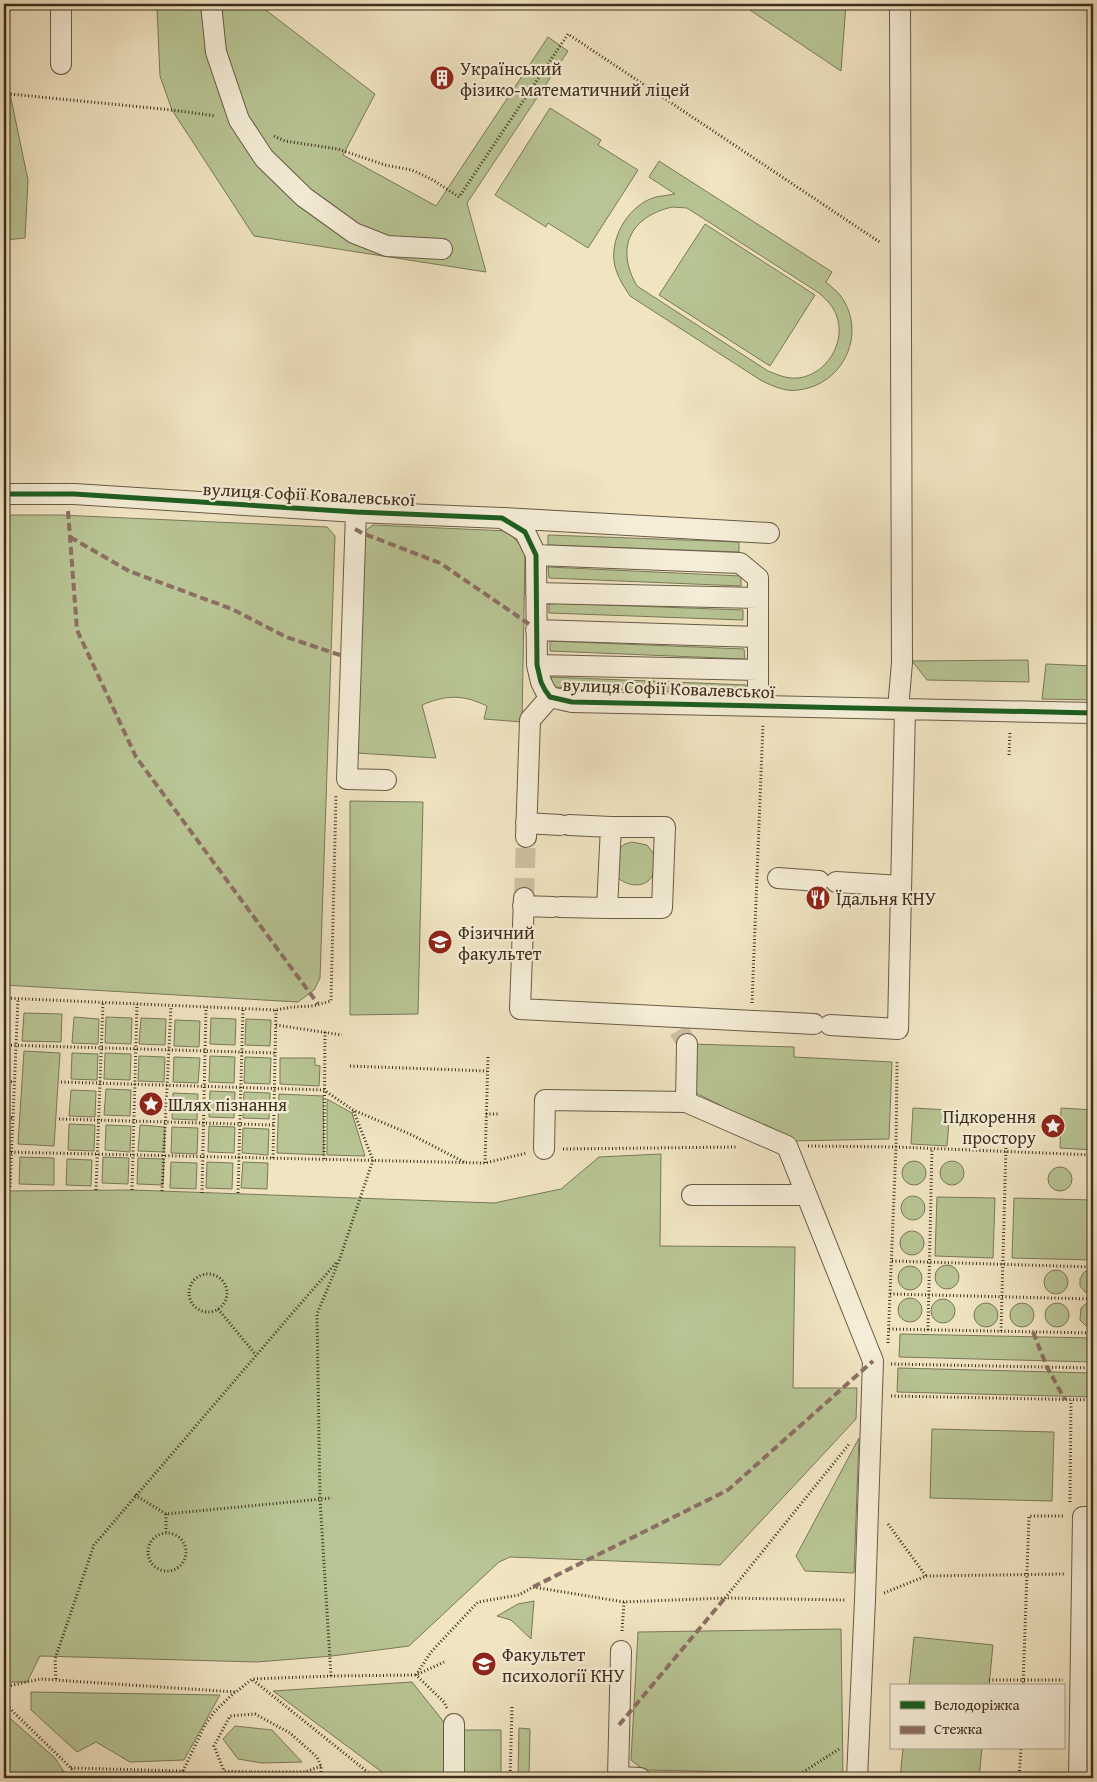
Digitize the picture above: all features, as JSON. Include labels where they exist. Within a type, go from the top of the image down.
[{"type":"street","points":[[61,4],[61,64]]},
{"type":"street","points":[[211,4],[216,52],[239,120],[264,158],[304,197],[354,233],[387,246],[442,249]]},
{"type":"street","points":[[550,697],[530,720],[526,830],[565,825],[665,827],[662,908],[556,907],[524,902],[520,1009],[678,1030],[751,1021],[898,1029],[902,709],[900,4]]},
{"type":"street","name":"вулиця Софії Ковалевської","points":[[4,494],[74,494],[356,512],[502,518],[524,532],[536,555],[537,666],[545,690],[550,697],[572,702],[1093,713]]},
{"type":"street","points":[[356,512],[347,779],[386,780]]},
{"type":"street","points":[[502,518],[769,533]]},
{"type":"street","points":[[536,555],[740,563],[758,578],[758,705]]},
{"type":"street","points":[[536,593],[758,598]]},
{"type":"street","points":[[536,630],[758,637]]},
{"type":"street","points":[[537,666],[758,670]]},
{"type":"street","points":[[607,908],[611,827]]},
{"type":"street","points":[[778,878],[901,886]]},
{"type":"street","points":[[678,1030],[686,1102]]},
{"type":"street","points":[[544,1149],[545,1100],[686,1102],[787,1146],[873,1361],[857,1778]]},
{"type":"street","points":[[692,1195],[806,1196]]},
{"type":"street","points":[[1078,1778],[1082,1517]]},
{"type":"street","points":[[621,1651],[618,1777],[640,1778]]},
{"type":"street","points":[[454,1724],[454,1778]]},
{"type":"path","points":[[270,134],[285,141],[338,149],[385,165],[412,170],[459,196],[568,34],[889,248]]},
{"type":"path","points":[[4,96],[10,94],[172,110],[239,120]]},
{"type":"path","points":[[1009,755],[1010,727]]},
{"type":"path","points":[[751,1021],[763,731]]},
{"type":"path","points":[[4,998],[276,1010],[313,1006],[331,1001]]},
{"type":"path","points":[[4,1188],[10,1188],[18,999]]},
{"type":"path","points":[[96,1190],[103,1003]]},
{"type":"path","points":[[132,1190],[137,1004]]},
{"type":"path","points":[[162,1191],[171,1006]]},
{"type":"path","points":[[202,1193],[206,1007]]},
{"type":"path","points":[[238,1193],[244,1008]]},
{"type":"path","points":[[273,1158],[276,1010]]},
{"type":"path","points":[[276,1025],[342,1035]]},
{"type":"path","points":[[324,1159],[325,1032]]},
{"type":"path","points":[[4,1045],[276,1053]]},
{"type":"path","points":[[485,1163],[488,1057]]},
{"type":"path","points":[[888,1346],[896,1147],[897,1062]]},
{"type":"path","points":[[350,1066],[487,1071]]},
{"type":"path","points":[[4,1081],[14,1082]]},
{"type":"path","points":[[61,1082],[324,1090],[353,1110],[410,1134],[464,1162]]},
{"type":"path","points":[[331,1676],[320,1499],[318,1314],[339,1261],[373,1160],[353,1110]]},
{"type":"path","points":[[486,1114],[500,1114]]},
{"type":"path","points":[[4,1117],[13,1118]]},
{"type":"path","points":[[59,1119],[274,1125]]},
{"type":"path","points":[[787,1146],[932,1148],[1093,1155]]},
{"type":"path","points":[[1000,1331],[1006,1146]]},
{"type":"path","points":[[4,1152],[485,1163],[544,1149],[738,1147]]},
{"type":"path","points":[[928,1330],[932,1148]]},
{"type":"path","points":[[56,1679],[55,1660],[94,1545],[339,1261]]},
{"type":"path","points":[[892,1261],[1093,1267]]},
{"type":"path","points":[[207,1273],[214,1274],[224,1281],[227,1286],[227,1299],[218,1309],[205,1312],[199,1310],[190,1300],[189,1288],[196,1277],[207,1273]]},
{"type":"path","points":[[890,1294],[1093,1299]]},
{"type":"path","points":[[218,1309],[256,1355]]},
{"type":"path","points":[[889,1329],[1093,1333]]},
{"type":"path","points":[[888,1364],[1093,1368]]},
{"type":"path","points":[[871,1396],[1093,1400]]},
{"type":"path","points":[[1023,1684],[1029,1516],[1082,1517],[1071,1400]]},
{"type":"path","points":[[725,1598],[870,1419]]},
{"type":"path","points":[[136,1495],[166,1514],[332,1498]]},
{"type":"path","points":[[867,1496],[926,1576]]},
{"type":"path","points":[[166,1514],[166,1532]]},
{"type":"path","points":[[166,1532],[179,1536],[184,1540],[186,1546],[186,1553],[181,1565],[169,1571],[157,1568],[152,1564],[148,1553],[150,1541],[160,1533],[166,1532]]},
{"type":"path","points":[[416,1675],[431,1652],[478,1602],[519,1595],[533,1587],[624,1602],[725,1598],[865,1600],[926,1576],[1082,1574]]},
{"type":"path","points":[[621,1651],[624,1602]]},
{"type":"path","points":[[182,1778],[183,1771],[204,1725],[216,1711],[252,1679],[416,1675],[444,1662]]},
{"type":"path","points":[[416,1675],[444,1702],[454,1724]]},
{"type":"path","points":[[4,1687],[40,1679],[56,1679],[236,1692]]},
{"type":"path","points":[[252,1679],[375,1778]]},
{"type":"path","points":[[989,1680],[1080,1680]]},
{"type":"path","points":[[4,1704],[71,1768],[78,1778]]},
{"type":"path","points":[[510,1778],[512,1707]]},
{"type":"path","points":[[321,1766],[304,1772],[224,1771],[214,1746],[230,1716],[255,1714],[290,1733],[317,1757],[321,1766],[321,1778]]},
{"type":"path","points":[[794,1778],[858,1737]]},
{"type":"path","points":[[1020,1778],[1021,1750]]},
{"type":"path","points":[[71,1768],[183,1771],[190,1776],[251,1778],[251,1772]]},
{"type":"green space","points":[[158,4],[258,4],[375,94],[343,155],[436,206],[548,37],[568,51],[467,203],[486,272],[254,236],[172,110],[160,76]]},
{"type":"green space","points":[[741,4],[846,4],[841,71]]},
{"type":"green space","points":[[4,50],[10,94],[28,180],[25,238],[4,240]]},
{"type":"green space","points":[[550,108],[601,140],[598,145],[638,170],[588,248],[548,223],[546,227],[495,195]]},
{"type":"green space","points":[[659,161],[832,272],[826,282],[840,295],[848,310],[852,325],[851,340],[847,354],[839,368],[828,378],[814,386],[798,390],[770,385],[630,296],[622,284],[614,261],[614,251],[619,231],[630,213],[638,206],[656,197],[675,194],[649,177]],"holes":[[[672,207],[687,208],[819,293],[830,304],[837,317],[839,337],[831,356],[817,371],[808,376],[798,378],[768,371],[637,286],[630,272],[627,259],[627,247],[630,236],[646,218],[658,212]]]},
{"type":"green space","points":[[705,224],[815,295],[770,366],[659,295]]},
{"type":"green space","points":[[4,515],[60,515],[327,527],[335,536],[320,978],[314,990],[298,1002],[4,985]]},
{"type":"green space","points":[[373,525],[508,531],[525,551],[522,722],[484,719],[487,706],[470,699],[454,697],[439,699],[422,705],[436,758],[357,753],[362,533]]},
{"type":"green space","points":[[548,535],[739,542],[739,552],[548,545]]},
{"type":"green space","points":[[548,567],[741,576],[741,586],[549,578]]},
{"type":"green space","points":[[549,603],[743,610],[743,620],[549,613]]},
{"type":"green space","points":[[550,641],[744,649],[745,659],[550,651]]},
{"type":"green space","points":[[1028,660],[1029,682],[927,680],[912,661]]},
{"type":"green space","points":[[1046,664],[1093,666],[1093,700],[1042,699]]},
{"type":"green space","points":[[551,677],[746,685],[747,695],[551,687]]},
{"type":"green space","points":[[350,801],[423,802],[418,1014],[350,1015]]},
{"type":"green space","points":[[632,842],[647,845],[656,857],[655,870],[651,878],[647,882],[638,885],[632,885],[618,878],[618,849]]},
{"type":"green space","points":[[24,1013],[62,1014],[61,1042],[22,1041]]},
{"type":"green space","points":[[74,1017],[99,1019],[98,1044],[72,1043]]},
{"type":"green space","points":[[106,1017],[132,1018],[131,1044],[105,1043]]},
{"type":"green space","points":[[141,1018],[166,1019],[165,1045],[139,1044]]},
{"type":"green space","points":[[211,1018],[236,1019],[235,1045],[210,1044]]},
{"type":"green space","points":[[246,1019],[271,1020],[270,1046],[245,1045]]},
{"type":"green space","points":[[175,1020],[200,1021],[199,1047],[174,1046]]},
{"type":"green space","points":[[690,1044],[794,1047],[794,1057],[892,1062],[889,1139],[791,1141],[692,1091]]},
{"type":"green space","points":[[24,1051],[60,1053],[54,1146],[18,1144]]},
{"type":"green space","points":[[72,1053],[98,1054],[97,1080],[71,1079]]},
{"type":"green space","points":[[105,1053],[131,1054],[130,1080],[104,1079]]},
{"type":"green space","points":[[139,1056],[165,1057],[164,1082],[138,1081]]},
{"type":"green space","points":[[210,1056],[235,1057],[234,1083],[209,1082]]},
{"type":"green space","points":[[174,1057],[200,1058],[198,1083],[173,1082]]},
{"type":"green space","points":[[245,1057],[271,1058],[270,1084],[244,1083]]},
{"type":"green space","points":[[280,1058],[315,1058],[315,1065],[320,1066],[319,1086],[280,1084]]},
{"type":"green space","points":[[106,1089],[131,1090],[130,1116],[104,1115]]},
{"type":"green space","points":[[71,1090],[96,1091],[95,1117],[69,1116]]},
{"type":"green space","points":[[210,1091],[235,1092],[234,1118],[209,1117]]},
{"type":"green space","points":[[244,1092],[270,1093],[269,1119],[243,1118]]},
{"type":"green space","points":[[173,1093],[198,1094],[197,1120],[172,1119]]},
{"type":"green space","points":[[279,1094],[323,1096],[324,1155],[277,1153]]},
{"type":"green space","points":[[327,1099],[352,1113],[365,1156],[327,1155]]},
{"type":"green space","points":[[913,1108],[950,1110],[947,1146],[911,1144]]},
{"type":"green space","points":[[1061,1108],[1093,1110],[1093,1150],[1060,1148]]},
{"type":"green space","points":[[69,1124],[95,1125],[94,1151],[68,1150]]},
{"type":"green space","points":[[106,1125],[131,1126],[130,1152],[105,1150]]},
{"type":"green space","points":[[140,1125],[165,1127],[164,1152],[138,1151]]},
{"type":"green space","points":[[209,1126],[235,1127],[234,1153],[208,1152]]},
{"type":"green space","points":[[172,1127],[198,1128],[197,1154],[171,1153]]},
{"type":"green space","points":[[243,1128],[269,1129],[268,1155],[242,1153]]},
{"type":"green space","points":[[661,1154],[660,1246],[795,1247],[793,1388],[857,1388],[856,1419],[720,1565],[510,1557],[499,1562],[409,1646],[332,1656],[256,1662],[40,1656],[27,1682],[4,1682],[4,1191],[132,1190],[494,1203],[561,1189],[599,1157]]},
{"type":"green space","points":[[20,1157],[54,1158],[54,1185],[19,1184]]},
{"type":"green space","points":[[103,1157],[129,1158],[128,1184],[102,1183]]},
{"type":"green space","points":[[138,1158],[164,1159],[163,1185],[137,1184]]},
{"type":"green space","points":[[67,1159],[92,1160],[91,1186],[66,1185]]},
{"type":"green space","points":[[914,1161],[923,1164],[926,1173],[923,1182],[914,1185],[905,1182],[902,1173],[905,1164]]},
{"type":"green space","points":[[952,1161],[961,1164],[964,1173],[961,1182],[952,1185],[943,1182],[940,1173],[943,1164]]},
{"type":"green space","points":[[171,1162],[197,1163],[196,1189],[170,1188]]},
{"type":"green space","points":[[207,1162],[233,1163],[232,1189],[206,1188]]},
{"type":"green space","points":[[243,1162],[268,1163],[267,1189],[241,1188]]},
{"type":"green space","points":[[1060,1167],[1069,1170],[1072,1179],[1069,1188],[1060,1191],[1051,1188],[1048,1179],[1051,1170]]},
{"type":"green space","points":[[913,1196],[922,1199],[925,1208],[922,1217],[913,1220],[904,1217],[901,1208],[904,1199]]},
{"type":"green space","points":[[937,1197],[995,1198],[993,1258],[935,1256]]},
{"type":"green space","points":[[1014,1198],[1093,1200],[1093,1260],[1012,1258]]},
{"type":"green space","points":[[912,1231],[921,1234],[924,1243],[921,1252],[912,1255],[903,1252],[900,1243],[903,1234]]},
{"type":"green space","points":[[947,1265],[956,1268],[959,1277],[956,1286],[947,1289],[938,1286],[935,1277],[938,1268]]},
{"type":"green space","points":[[910,1266],[919,1269],[922,1278],[919,1287],[910,1290],[901,1287],[898,1278],[901,1269]]},
{"type":"green space","points":[[1093,1269],[1093,1294],[1085,1292],[1080,1286],[1080,1279],[1084,1272]]},
{"type":"green space","points":[[1056,1270],[1065,1273],[1068,1282],[1065,1291],[1056,1294],[1047,1291],[1044,1282],[1047,1273]]},
{"type":"green space","points":[[910,1298],[919,1301],[922,1310],[919,1319],[910,1322],[901,1319],[898,1310],[901,1301]]},
{"type":"green space","points":[[943,1299],[952,1302],[955,1311],[952,1320],[943,1323],[934,1320],[931,1311],[934,1302]]},
{"type":"green space","points":[[986,1303],[995,1306],[998,1315],[995,1324],[986,1327],[977,1324],[974,1315],[977,1306]]},
{"type":"green space","points":[[1022,1303],[1031,1306],[1034,1315],[1031,1324],[1022,1327],[1013,1324],[1010,1315],[1013,1306]]},
{"type":"green space","points":[[1057,1303],[1066,1306],[1069,1315],[1066,1324],[1057,1327],[1048,1324],[1045,1315],[1048,1306]]},
{"type":"green space","points":[[1087,1303],[1093,1303],[1093,1327],[1085,1325],[1080,1320],[1081,1308]]},
{"type":"green space","points":[[900,1334],[1093,1338],[1093,1362],[899,1357]]},
{"type":"green space","points":[[898,1368],[1093,1373],[1093,1397],[897,1392]]},
{"type":"green space","points":[[932,1429],[1054,1432],[1052,1501],[930,1498]]},
{"type":"green space","points":[[859,1438],[854,1573],[805,1571],[796,1556]]},
{"type":"green space","points":[[534,1601],[531,1639],[511,1620],[497,1616],[518,1604]]},
{"type":"green space","points":[[841,1629],[843,1778],[797,1778],[796,1773],[644,1770],[631,1760],[638,1632]]},
{"type":"green space","points":[[914,1637],[993,1645],[989,1684],[909,1684]]},
{"type":"green space","points":[[412,1682],[447,1726],[445,1778],[390,1778],[273,1691]]},
{"type":"green space","points":[[31,1692],[220,1695],[184,1760],[130,1762],[96,1742],[77,1752],[31,1710]]},
{"type":"green space","points":[[4,1713],[55,1758],[68,1778],[4,1778]]},
{"type":"green space","points":[[235,1726],[272,1730],[302,1762],[262,1763],[238,1759],[223,1739]]},
{"type":"green space","points":[[519,1728],[530,1729],[529,1778],[518,1778]]},
{"type":"green space","points":[[461,1730],[501,1730],[501,1778],[460,1778]]},
{"type":"green space","points":[[903,1750],[982,1750],[979,1778],[900,1778]]},
{"type":"tunnel","points":[[524,898],[526,837]]},
{"type":"tunnel","points":[[679,1030],[687,1044]]},
{"type":"marked path","points":[[68,511],[77,630],[136,757],[318,1004]]},
{"type":"marked path","points":[[355,529],[440,563],[529,624]]},
{"type":"marked path","points":[[70,537],[129,571],[232,609],[286,637],[340,655]]},
{"type":"marked path","points":[[1033,1332],[1047,1367],[1065,1400]]},
{"type":"marked path","points":[[533,1587],[728,1490],[873,1361]]},
{"type":"marked path","points":[[619,1725],[725,1598]]},
{"type":"cycle path","points":[[4,494],[74,494],[356,512],[502,518],[525,532],[536,555],[537,665],[541,682],[550,697],[572,702],[1093,713]]},
{"type":"place","name":"Український фізико-математичний ліцей","points":[[442,78]]},
{"type":"place","name":"Їдальня КНУ","points":[[818,898]]},
{"type":"place","name":"Фізичний факультет","points":[[440,942]]},
{"type":"place","name":"Шлях пізнання","points":[[151,1104]]},
{"type":"place","name":"Підкорення простору","points":[[1053,1126]]},
{"type":"place","name":"Факультет психології КНУ","points":[[484,1664]]}]
